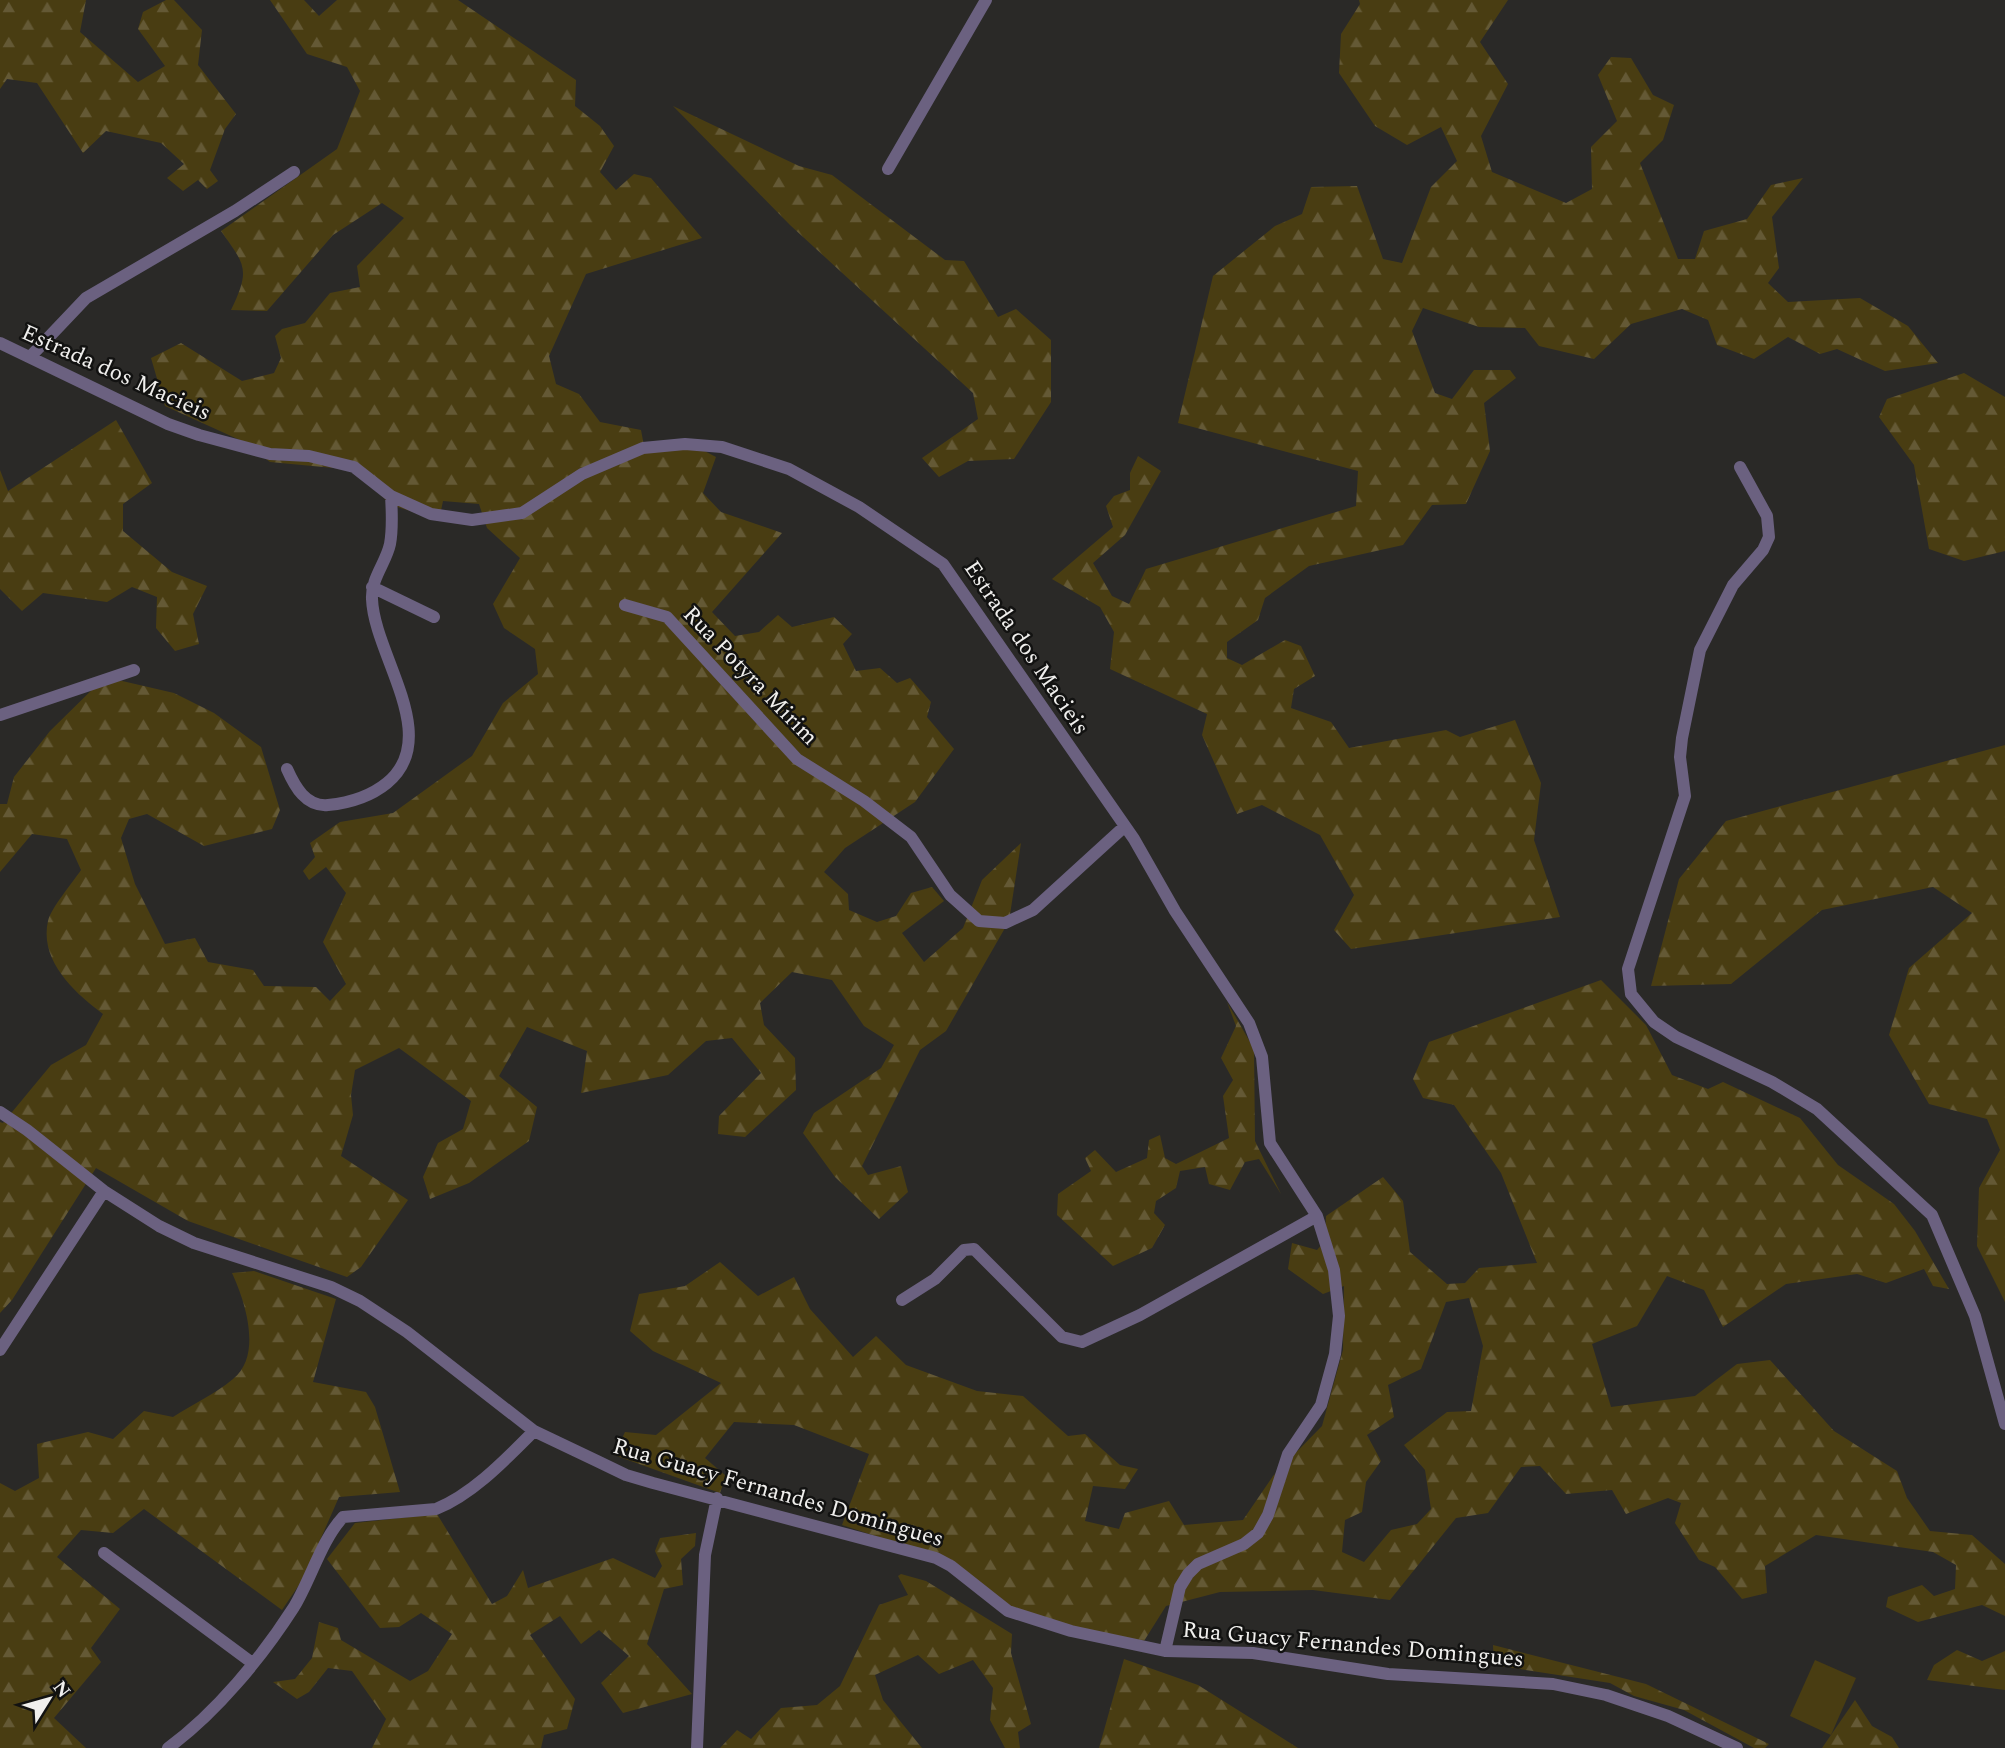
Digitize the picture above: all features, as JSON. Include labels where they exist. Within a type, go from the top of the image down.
[{"type":"street","points":[[888,169],[986,0]]},
{"type":"street","points":[[30,357],[86,298],[235,211],[294,172]]},
{"type":"street","name":"Estrada dos Macieis","points":[[0,344],[168,424],[247,449],[309,456],[354,467],[391,496],[412,507],[453,519],[502,518],[531,508],[566,483],[601,465],[660,445],[722,447],[789,469],[859,507],[919,545],[943,565],[1124,827],[1175,911],[1249,1023],[1262,1057],[1270,1143],[1317,1216],[1330,1252],[1339,1316],[1335,1354],[1321,1405],[1288,1454],[1268,1515],[1258,1534],[1244,1544],[1198,1564],[1184,1581],[1165,1651]]},
{"type":"street","points":[[1740,467],[1768,516],[1769,537],[1763,550],[1733,585],[1695,664],[1680,757],[1685,796],[1628,969],[1631,994],[1641,1010],[1676,1037],[1772,1082],[1816,1109],[1932,1215],[1975,1316],[2005,1423]]},
{"type":"street","points":[[287,769],[298,791],[305,797],[322,805],[336,804],[376,791],[395,776],[406,757],[410,731],[408,715],[374,618],[372,587],[390,545],[391,496]]},
{"type":"street","points":[[372,587],[435,617]]},
{"type":"street","name":"Rua Potyra Mirim","points":[[625,605],[667,617],[797,759],[864,801],[911,837],[950,895],[979,921],[1005,922],[1033,911],[1124,827]]},
{"type":"street","points":[[0,715],[134,670]]},
{"type":"street","name":"Rua Guacy Fernandes Domingues","points":[[0,1112],[104,1191],[186,1239],[331,1287],[360,1301],[407,1332],[534,1431],[626,1475],[936,1558],[951,1566],[994,1603],[1016,1615],[1071,1631],[1165,1651],[1253,1653],[1388,1674],[1553,1684],[1606,1695],[1668,1716],[1737,1748]]},
{"type":"street","points":[[0,1350],[104,1191]]},
{"type":"street","points":[[902,1300],[935,1279],[964,1250],[974,1249],[1062,1337],[1074,1342],[1102,1335],[1317,1216]]},
{"type":"street","points":[[168,1748],[203,1720],[294,1606],[343,1517],[436,1509],[447,1505],[464,1494],[534,1431]]},
{"type":"street","points":[[697,1748],[705,1555],[717,1498]]},
{"type":"street","points":[[104,1553],[251,1662]]},
{"type":"green space","points":[[0,0],[86,0],[80,32],[138,82],[165,66],[138,29],[143,12],[166,0],[174,0],[202,30],[198,65],[236,114],[225,129],[210,170],[218,181],[207,189],[198,180],[183,191],[167,178],[184,164],[161,143],[106,131],[83,153],[37,83],[7,79],[0,89]]},
{"type":"green space","points":[[270,0],[304,0],[319,16],[337,0],[458,0],[576,80],[575,106],[600,126],[614,146],[600,172],[616,190],[634,174],[651,178],[702,238],[586,274],[549,356],[556,384],[579,394],[600,422],[641,430],[644,446],[693,445],[716,457],[703,493],[721,512],[782,533],[712,612],[735,636],[759,632],[778,615],[792,627],[834,617],[852,634],[843,644],[856,671],[880,668],[897,683],[910,678],[931,702],[927,717],[954,749],[915,802],[845,848],[824,872],[848,894],[849,910],[877,922],[896,916],[911,893],[932,887],[944,901],[902,933],[924,962],[963,928],[982,880],[1021,843],[1009,921],[946,1031],[920,1050],[862,1166],[868,1175],[901,1166],[908,1192],[879,1219],[835,1177],[803,1133],[814,1113],[881,1068],[894,1045],[864,1026],[832,980],[792,972],[760,1003],[764,1025],[795,1058],[796,1090],[745,1137],[718,1134],[719,1116],[761,1073],[732,1038],[706,1041],[668,1075],[581,1093],[587,1051],[527,1027],[499,1076],[537,1107],[529,1141],[469,1183],[430,1199],[423,1177],[438,1143],[463,1129],[471,1101],[399,1048],[355,1070],[351,1095],[353,1115],[341,1156],[408,1200],[361,1267],[347,1277],[188,1221],[96,1168],[12,1300],[0,1313],[0,1122],[3,1123],[51,1065],[86,1045],[103,1014],[71,986],[54,962],[49,949],[47,936],[50,916],[81,870],[67,839],[32,834],[0,872],[0,804],[7,804],[14,777],[50,731],[105,677],[174,693],[214,713],[261,747],[280,810],[272,829],[204,846],[147,814],[129,819],[121,838],[135,884],[165,944],[195,938],[208,962],[253,970],[264,986],[316,987],[330,1001],[346,984],[323,942],[346,893],[326,867],[309,880],[303,871],[315,857],[310,843],[340,822],[393,813],[472,756],[503,703],[538,674],[535,649],[504,628],[493,604],[520,558],[487,528],[479,504],[443,501],[439,520],[391,505],[355,470],[270,462],[242,441],[165,406],[151,358],[181,343],[242,381],[274,373],[281,358],[275,336],[282,329],[305,323],[330,293],[360,287],[357,266],[404,218],[382,203],[333,235],[267,311],[231,310],[241,285],[242,268],[236,252],[221,231],[337,149],[360,91],[347,67],[307,54]]},
{"type":"green space","points":[[1359,0],[1508,0],[1480,42],[1508,84],[1481,136],[1492,172],[1566,203],[1592,189],[1591,147],[1617,121],[1598,75],[1611,57],[1631,58],[1653,95],[1674,105],[1663,140],[1640,163],[1678,259],[1695,259],[1704,231],[1747,219],[1771,185],[1803,178],[1772,217],[1779,268],[1768,283],[1788,302],[1860,298],[1908,326],[1938,363],[1885,371],[1837,349],[1820,354],[1788,337],[1754,359],[1717,345],[1708,320],[1682,309],[1631,324],[1594,359],[1539,346],[1525,328],[1479,327],[1423,308],[1412,331],[1435,393],[1452,399],[1474,370],[1510,370],[1516,378],[1484,403],[1490,451],[1466,504],[1432,505],[1403,545],[1309,566],[1265,598],[1258,620],[1227,642],[1227,658],[1242,665],[1285,640],[1301,646],[1315,676],[1294,689],[1291,708],[1331,722],[1349,748],[1446,730],[1460,737],[1515,720],[1541,783],[1534,840],[1560,917],[1351,949],[1334,930],[1354,895],[1320,835],[1262,805],[1237,814],[1202,735],[1207,714],[1110,669],[1114,632],[1100,607],[1052,579],[1113,527],[1106,506],[1114,496],[1130,490],[1130,473],[1138,456],[1161,471],[1125,535],[1093,563],[1112,596],[1129,604],[1146,569],[1356,506],[1358,471],[1178,423],[1213,276],[1275,226],[1302,214],[1311,187],[1357,186],[1383,259],[1402,263],[1431,187],[1457,161],[1441,127],[1407,145],[1375,126],[1339,73],[1341,34],[1360,4]]},
{"type":"green space","points":[[673,106],[799,166],[832,175],[945,260],[964,261],[998,317],[1016,309],[1051,340],[1051,402],[1014,459],[968,461],[939,477],[922,458],[978,419],[973,393],[790,225]]},
{"type":"green space","points":[[1964,373],[2005,397],[2005,551],[1964,561],[1929,549],[1914,465],[1879,417],[1887,399]]},
{"type":"green space","points":[[116,420],[152,483],[123,504],[123,531],[172,572],[207,586],[193,614],[199,644],[175,651],[156,628],[157,597],[132,587],[107,602],[43,593],[22,611],[0,589],[0,470],[8,491]]},
{"type":"green space","points":[[2005,745],[2005,1302],[1977,1246],[1979,1188],[2000,1150],[1987,1119],[1929,1104],[1889,1035],[1909,968],[1972,913],[1933,887],[1822,910],[1731,984],[1651,986],[1679,879],[1726,821]]},
{"type":"green space","points":[[1601,980],[1646,1025],[1672,1075],[1708,1089],[1723,1082],[1800,1118],[1838,1165],[1894,1204],[1915,1231],[1949,1289],[1933,1286],[1924,1269],[1886,1283],[1857,1274],[1786,1284],[1723,1327],[1704,1290],[1667,1276],[1637,1326],[1592,1344],[1611,1407],[1695,1396],[1737,1364],[1770,1360],[1834,1431],[1897,1471],[1907,1498],[1930,1531],[1972,1535],[2005,1564],[2005,1616],[1982,1605],[1918,1622],[1886,1607],[1888,1597],[1922,1585],[1934,1596],[1955,1589],[1956,1565],[1933,1552],[1816,1535],[1765,1566],[1767,1593],[1742,1599],[1715,1567],[1699,1560],[1675,1523],[1681,1503],[1668,1498],[1626,1514],[1612,1490],[1566,1494],[1540,1466],[1521,1467],[1488,1513],[1456,1518],[1390,1600],[1313,1590],[1220,1592],[1166,1606],[1144,1641],[1083,1631],[1004,1608],[951,1561],[842,1525],[869,1454],[794,1425],[734,1422],[705,1458],[726,1476],[720,1493],[614,1455],[625,1432],[656,1435],[721,1383],[653,1351],[630,1331],[639,1294],[685,1286],[720,1262],[758,1296],[794,1277],[810,1309],[853,1357],[876,1336],[906,1365],[977,1391],[1023,1396],[1068,1436],[1085,1434],[1120,1465],[1138,1469],[1125,1489],[1093,1486],[1085,1521],[1119,1529],[1125,1513],[1169,1501],[1184,1525],[1243,1520],[1273,1476],[1322,1426],[1343,1350],[1344,1286],[1323,1294],[1288,1269],[1292,1243],[1317,1250],[1325,1241],[1326,1216],[1383,1177],[1403,1201],[1410,1252],[1447,1284],[1465,1283],[1479,1268],[1537,1263],[1501,1173],[1454,1105],[1423,1098],[1413,1079],[1429,1042]],"holes":[[[1469,1298],[1483,1346],[1471,1411],[1447,1412],[1404,1445],[1425,1470],[1431,1509],[1417,1524],[1391,1530],[1364,1562],[1342,1552],[1345,1520],[1362,1512],[1366,1482],[1381,1461],[1367,1435],[1394,1417],[1388,1385],[1421,1369],[1446,1302]]]},
{"type":"green space","points":[[1227,1002],[1254,1049],[1255,1141],[1281,1194],[1259,1159],[1245,1162],[1230,1190],[1209,1184],[1205,1167],[1180,1171],[1176,1188],[1156,1201],[1154,1213],[1165,1225],[1152,1248],[1113,1266],[1057,1215],[1058,1194],[1091,1171],[1085,1158],[1095,1150],[1116,1172],[1147,1158],[1149,1140],[1160,1135],[1165,1158],[1176,1164],[1229,1138],[1223,1096],[1233,1080],[1221,1058],[1236,1026]]},
{"type":"green space","points":[[254,1271],[336,1299],[313,1382],[366,1392],[375,1407],[400,1492],[339,1497],[303,1579],[282,1610],[144,1509],[113,1533],[81,1530],[57,1557],[120,1609],[91,1648],[101,1662],[54,1718],[86,1748],[0,1748],[0,1483],[15,1491],[39,1478],[37,1444],[88,1432],[113,1439],[144,1411],[173,1417],[233,1379],[242,1369],[247,1356],[249,1328],[242,1298],[232,1273]]},
{"type":"green space","points":[[437,1514],[492,1604],[507,1596],[523,1570],[528,1588],[613,1558],[655,1578],[662,1566],[655,1551],[660,1538],[696,1533],[695,1546],[681,1559],[683,1585],[664,1589],[647,1644],[692,1694],[623,1713],[601,1683],[629,1656],[599,1630],[581,1644],[560,1616],[530,1635],[575,1699],[567,1729],[544,1735],[541,1748],[372,1748],[386,1719],[352,1671],[328,1668],[309,1692],[297,1699],[273,1682],[295,1679],[312,1658],[319,1622],[338,1628],[341,1640],[410,1681],[428,1671],[452,1634],[421,1613],[399,1627],[380,1628],[327,1559],[355,1523]]},
{"type":"green space","points":[[901,1574],[926,1581],[1012,1634],[1011,1653],[1031,1724],[1018,1732],[1020,1748],[1005,1748],[990,1720],[993,1688],[973,1660],[939,1674],[918,1655],[875,1675],[883,1700],[922,1748],[720,1748],[737,1730],[751,1739],[781,1708],[817,1705],[840,1686],[879,1605],[908,1595],[898,1576]]},
{"type":"green space","points":[[1493,1645],[1646,1684],[1769,1744],[1765,1748],[1754,1748],[1684,1710],[1634,1696],[1610,1683],[1494,1665]]},
{"type":"green space","points":[[1957,1650],[1982,1661],[2005,1651],[2005,1690],[1927,1680],[1934,1665]]},
{"type":"green space","points":[[1124,1659],[1198,1685],[1298,1748],[1099,1748]]},
{"type":"green space","points":[[1815,1660],[1856,1678],[1831,1735],[1790,1716]]},
{"type":"green space","points":[[1855,1700],[1872,1726],[1892,1737],[1899,1748],[1822,1748]]}]
